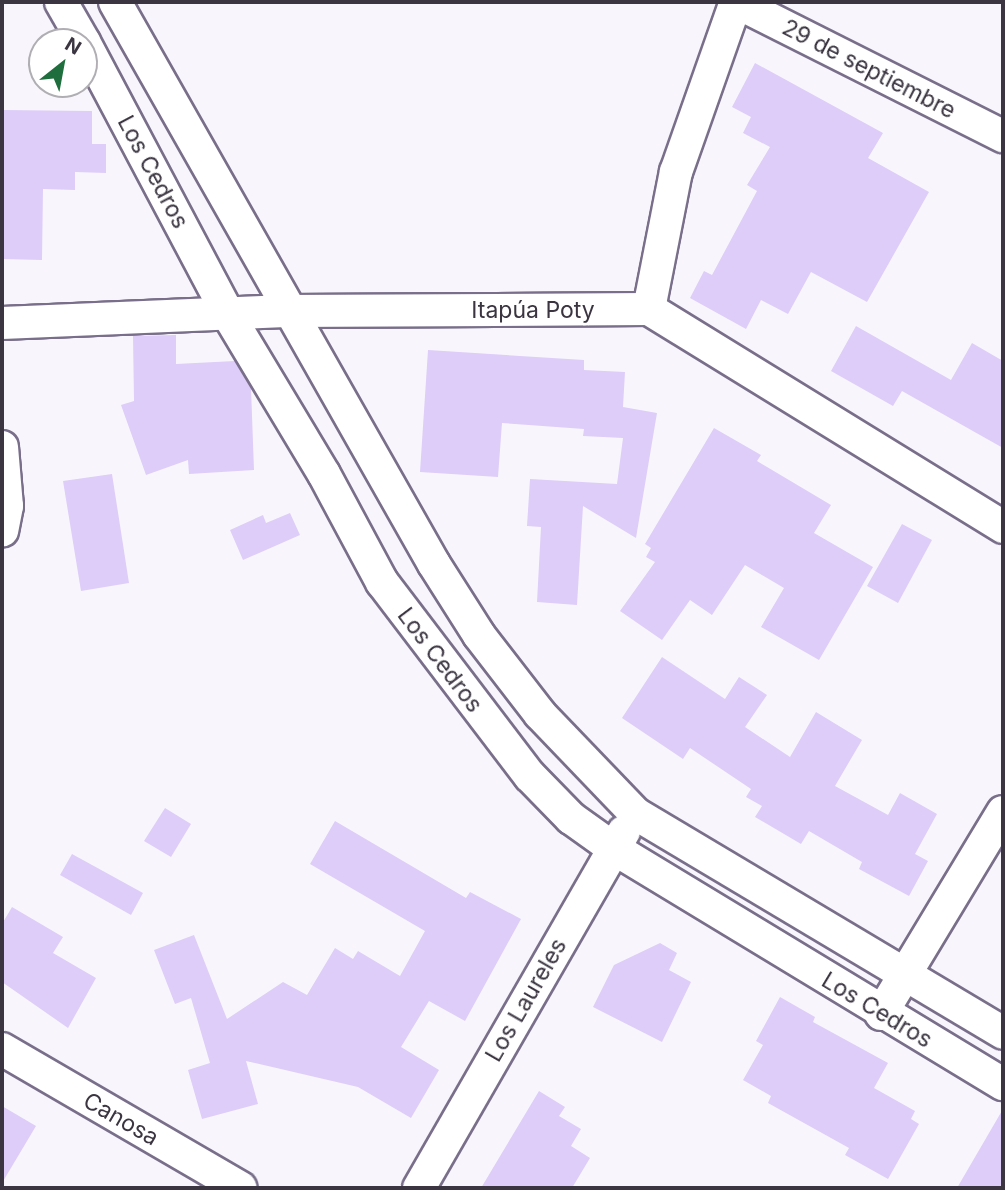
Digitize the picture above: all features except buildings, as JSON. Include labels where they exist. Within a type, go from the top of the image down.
[{"type":"street","name":"Los Cedros","points":[[61,2],[76,28]]},
{"type":"street","points":[[115,2],[286,311],[479,635],[540,714],[636,814],[1003,1033]]},
{"type":"street","points":[[736,2],[676,172],[649,309],[1003,527]]},
{"type":"street","name":"29 de septiembre","points":[[736,2],[1003,136]]},
{"type":"street","name":"Los Cedros","points":[[98,68],[229,316],[324,474],[382,582],[420,637],[530,776],[571,818],[613,848],[881,1014],[1003,1084]]},
{"type":"street","name":"Itapúa Poty","points":[[2,323],[229,316],[286,311],[649,309]]},
{"type":"street","points":[[2,447],[7,506],[2,531]]},
{"type":"street","points":[[881,1014],[1003,812]]},
{"type":"street","name":"Los Laureles","points":[[419,1188],[613,848],[636,814]]},
{"type":"street","name":"Canosa","points":[[2,1049],[241,1188]]}]
